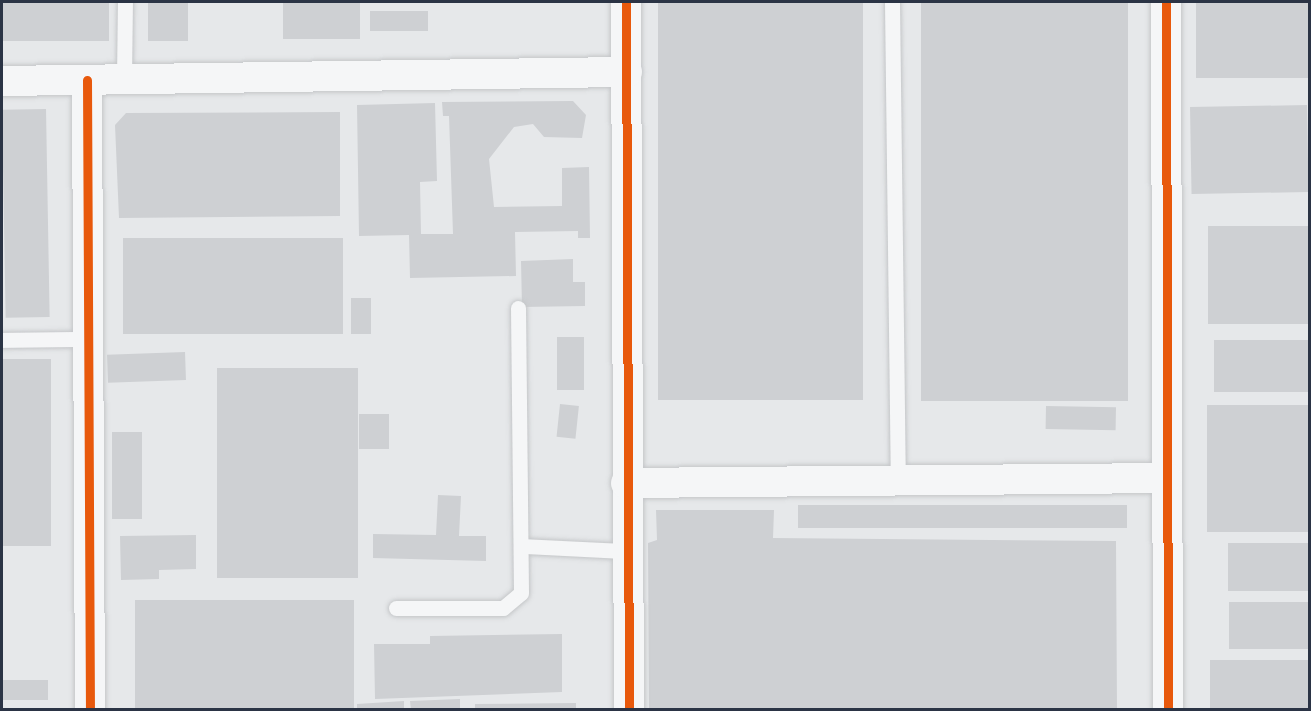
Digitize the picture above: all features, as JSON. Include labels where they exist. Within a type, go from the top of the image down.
[{"type":"street","points":[[626,2],[626,551],[629,710]]},
{"type":"street","points":[[1166,2],[1168,710]]},
{"type":"street","points":[[2,81],[627,72]]},
{"type":"street","points":[[87,80],[90,710]]},
{"type":"street","points":[[626,483],[1167,478]]},
{"type":"lane","points":[[124,2],[124,79]]},
{"type":"lane","points":[[892,2],[898,481]]},
{"type":"lane","points":[[396,608],[503,608],[521,593],[523,546],[518,308]]},
{"type":"lane","points":[[2,340],[88,339]]},
{"type":"lane","points":[[523,546],[626,551]]},
{"type":"building","points":[[2,2],[109,2],[109,41],[2,41]]},
{"type":"building","points":[[148,2],[188,2],[188,41],[148,41]]},
{"type":"building","points":[[283,2],[360,2],[360,39],[283,39]]},
{"type":"building","points":[[658,2],[863,2],[863,400],[658,400]]},
{"type":"building","points":[[921,2],[1128,2],[1128,401],[921,401]]},
{"type":"building","points":[[1196,2],[1310,2],[1310,78],[1196,78]]},
{"type":"building","points":[[370,11],[428,11],[428,31],[370,31]]},
{"type":"building","points":[[573,101],[586,115],[582,138],[544,137],[533,124],[514,127],[489,159],[494,207],[562,206],[562,168],[589,167],[590,238],[578,238],[578,231],[515,232],[516,276],[410,278],[409,235],[359,236],[357,105],[435,103],[437,181],[420,182],[421,234],[453,234],[449,116],[443,116],[442,102]]},
{"type":"building","points":[[1307,105],[1309,192],[1192,194],[1190,107]]},
{"type":"building","points":[[46,109],[50,317],[6,318],[2,110]]},
{"type":"building","points":[[340,112],[340,216],[119,218],[115,125],[126,113]]},
{"type":"building","points":[[1208,226],[1310,226],[1310,324],[1208,324]]},
{"type":"building","points":[[123,238],[343,238],[343,334],[123,334]]},
{"type":"building","points":[[573,259],[573,282],[585,282],[585,306],[522,307],[521,261]]},
{"type":"building","points":[[351,298],[371,298],[371,334],[351,334]]},
{"type":"building","points":[[557,337],[584,337],[584,390],[557,390]]},
{"type":"building","points":[[1214,340],[1310,340],[1310,392],[1214,392]]},
{"type":"building","points":[[185,352],[186,380],[108,383],[107,355]]},
{"type":"building","points":[[2,359],[51,359],[51,546],[2,546]]},
{"type":"building","points":[[217,368],[358,368],[358,578],[217,578]]},
{"type":"building","points":[[560,404],[579,406],[575,439],[557,437]]},
{"type":"building","points":[[1207,405],[1310,405],[1310,532],[1207,532]]},
{"type":"building","points":[[1046,406],[1116,407],[1116,430],[1046,429]]},
{"type":"building","points":[[359,414],[389,414],[389,449],[359,449]]},
{"type":"building","points":[[112,432],[142,432],[142,519],[112,519]]},
{"type":"building","points":[[438,495],[461,496],[459,536],[486,536],[486,561],[373,558],[373,534],[436,535]]},
{"type":"building","points":[[798,505],[1127,505],[1127,528],[798,528]]},
{"type":"building","points":[[656,510],[774,510],[773,538],[1116,541],[1117,710],[649,710],[648,543],[657,540]]},
{"type":"building","points":[[196,535],[196,569],[159,570],[159,579],[121,580],[120,536]]},
{"type":"building","points":[[1228,543],[1310,543],[1310,591],[1228,591]]},
{"type":"building","points":[[135,600],[354,600],[354,710],[135,710]]},
{"type":"building","points":[[1229,602],[1310,602],[1310,649],[1229,649]]},
{"type":"building","points":[[562,634],[562,692],[375,699],[374,644],[430,644],[430,636]]},
{"type":"building","points":[[1210,660],[1310,660],[1310,710],[1210,710]]},
{"type":"building","points":[[2,680],[48,680],[48,700],[2,700]]},
{"type":"building","points":[[460,699],[460,710],[411,710],[410,701]]},
{"type":"building","points":[[404,701],[404,710],[357,710],[357,704]]},
{"type":"building","points":[[576,703],[576,710],[475,710],[475,704]]},
{"type":"cycle path","points":[[626,2],[629,710]]},
{"type":"cycle path","points":[[1166,2],[1168,710]]},
{"type":"cycle path","points":[[87,80],[90,710]]}]
